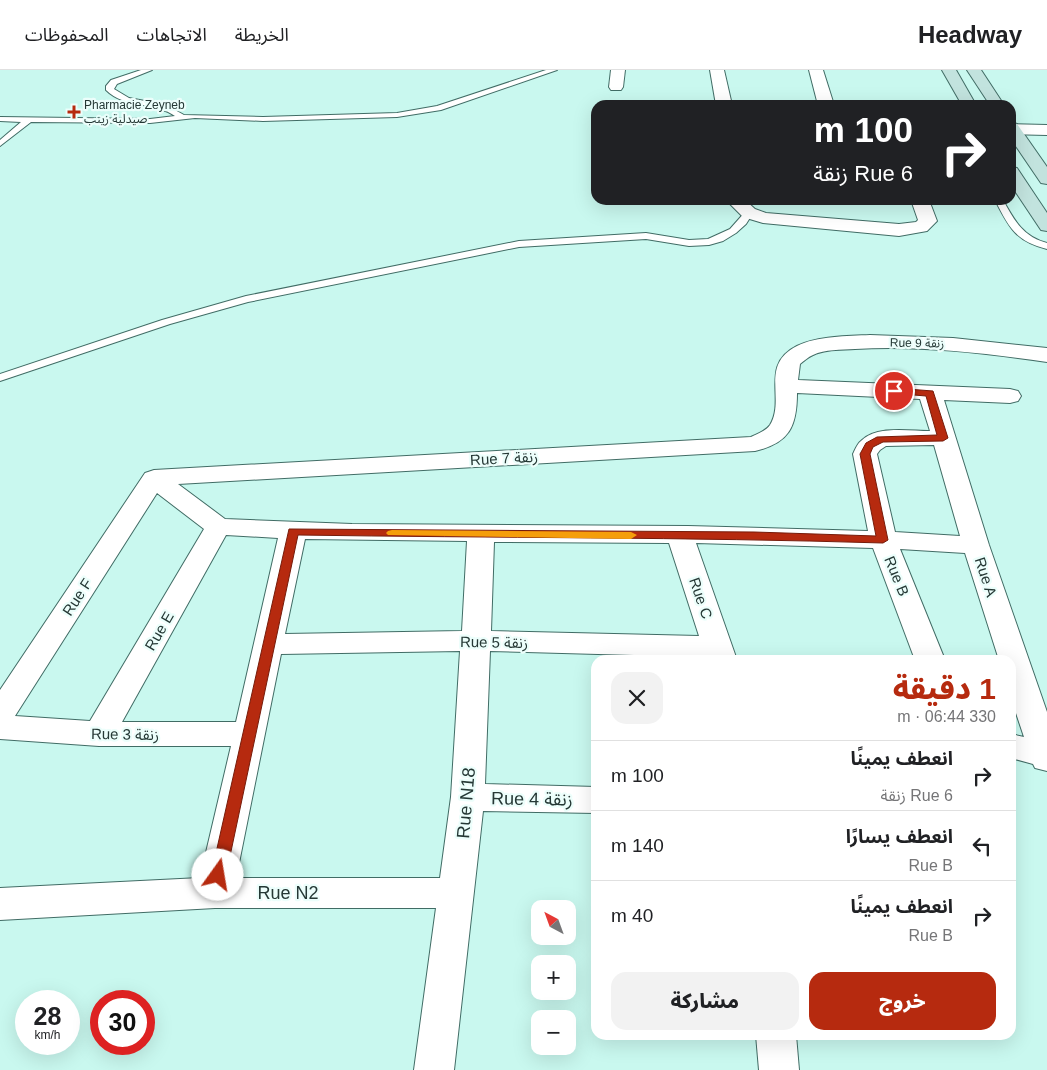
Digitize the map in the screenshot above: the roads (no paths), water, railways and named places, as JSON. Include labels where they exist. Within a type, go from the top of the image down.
[{"type":"main road","points":[[949,70],[966,100]]},
{"type":"main road","points":[[974,70],[994,100]]},
{"type":"main road","points":[[1016,134],[1047,179]]},
{"type":"main road","points":[[1016,180],[1047,226]]},
{"type":"street","points":[[616,87],[618,70]]},
{"type":"street","points":[[717,70],[723,100]]},
{"type":"street","points":[[816,70],[825,100]]},
{"type":"street","points":[[1016,128],[1047,130]]},
{"type":"street","points":[[742,206],[763,218],[899,230],[921,227],[928,221],[922,205]]},
{"type":"street","name":"Rue 9 زنقة","points":[[790,361],[799,353],[833,343],[956,344],[1047,354]]},
{"type":"street","name":"Rue 7 زنقة","points":[[154,478],[755,444],[768,440],[780,428],[787,413],[785,386],[790,361]]},
{"type":"street","points":[[785,386],[1010,396]]},
{"type":"street","name":"Rue A","points":[[930,393],[976,546],[1012,655]]},
{"type":"street","name":"Rue B","points":[[928,655],[883,540],[865,454],[870,445],[881,439],[943,438]]},
{"type":"street","points":[[154,478],[218,527],[293,531],[754,536],[883,540],[976,546]]},
{"type":"street","name":"Rue F","points":[[0,715],[154,478]]},
{"type":"street","name":"Rue E","points":[[99,734],[218,527]]},
{"type":"street","points":[[215,893],[293,531]]},
{"type":"street","name":"Rue N18","points":[[434,1070],[468,797],[481,534]]},
{"type":"street","name":"Rue C","points":[[680,536],[720,654]]},
{"type":"street","name":"Rue 5 زنقة","points":[[269,644],[476,641],[720,654]]},
{"type":"street","name":"Rue A","points":[[1016,667],[1046,757]]},
{"type":"street","name":"Rue 3 زنقة","points":[[0,727],[99,734],[250,734]]},
{"type":"street","points":[[1016,748],[1046,757]]},
{"type":"street","name":"Rue 4 زنقة","points":[[468,797],[591,800]]},
{"type":"street","name":"Rue N2","points":[[0,904],[215,893],[456,893]]},
{"type":"street","points":[[776,1040],[779,1070]]},
{"type":"lane","points":[[148,70],[114,82],[110,86],[110,90],[125,101],[163,105],[173,110],[182,118]]},
{"type":"lane","points":[[0,119],[150,120],[217,116],[263,119],[397,115],[438,108],[553,70]]},
{"type":"lane","points":[[0,144],[28,120]]},
{"type":"lane","points":[[1002,205],[1018,234],[1032,242],[1047,246]]},
{"type":"lane","points":[[0,378],[166,322],[265,295],[519,244],[646,236],[662,237],[694,244],[712,243],[744,222],[742,206]]},
{"type":"place","name":"Pharmacie Zeyneb صيدلية زينب","points":[[74,112]]}]
